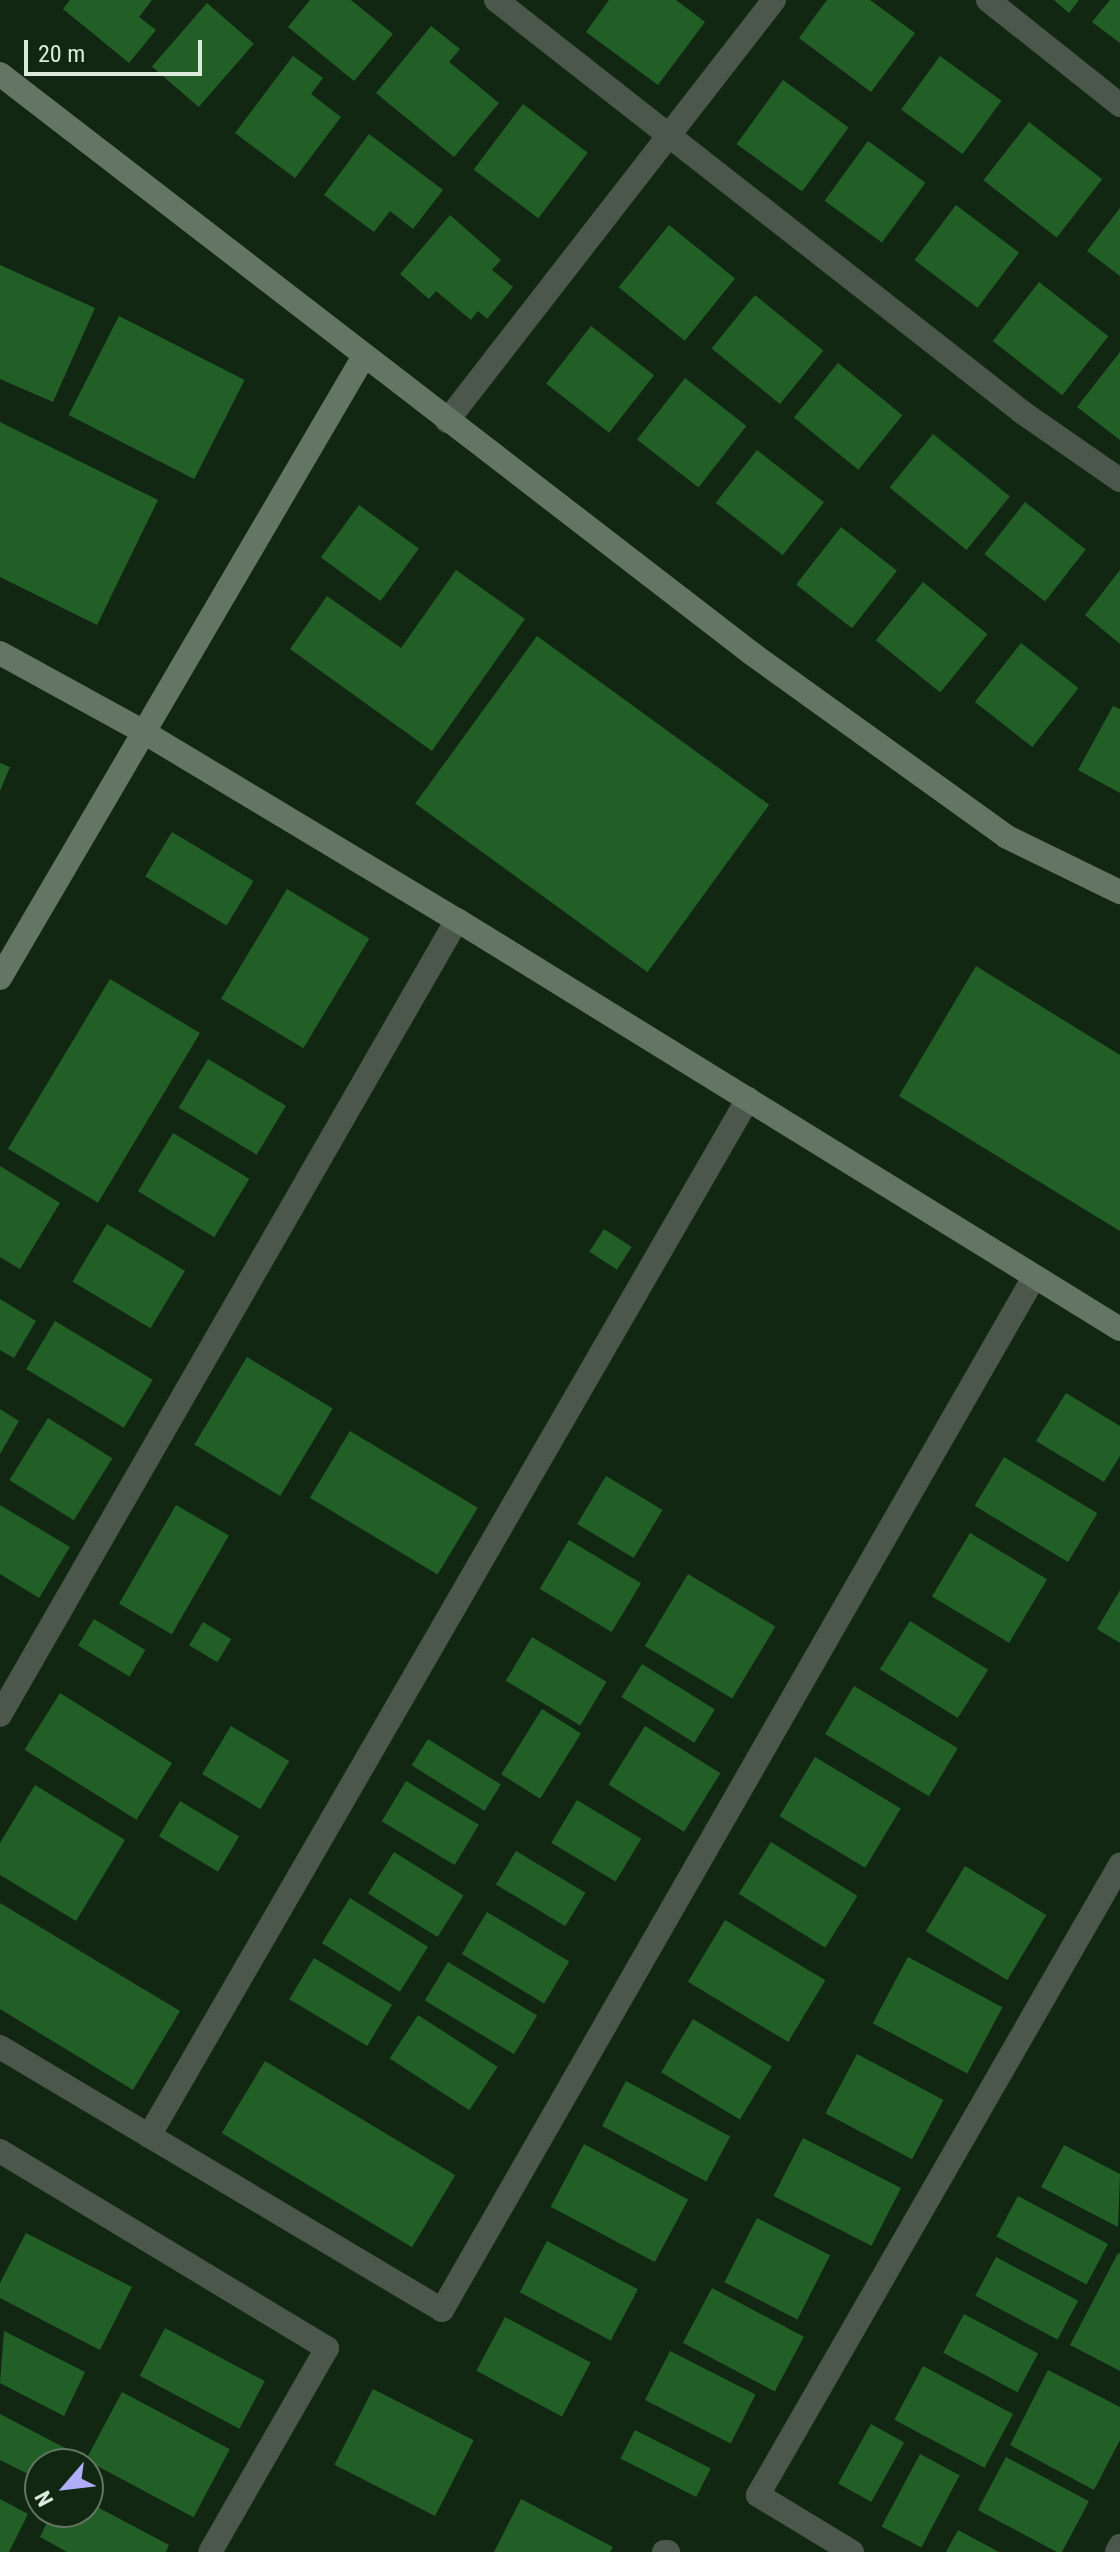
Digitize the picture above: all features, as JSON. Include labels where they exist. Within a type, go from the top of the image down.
[{"type":"street","points":[[496,0],[1022,412],[1120,480]]},
{"type":"street","points":[[447,421],[774,0]]},
{"type":"street","points":[[988,0],[1120,105]]},
{"type":"street","points":[[0,74],[751,653],[1007,837],[1120,892]]},
{"type":"street","points":[[0,978],[364,356]]},
{"type":"street","points":[[0,653],[142,731],[457,920],[1120,1329]]},
{"type":"street","points":[[0,1715],[457,920]]},
{"type":"street","points":[[149,2136],[748,1099]]},
{"type":"street","points":[[0,2047],[442,2310],[1034,1277]]},
{"type":"street","points":[[852,2552],[758,2495],[1120,1865]]},
{"type":"street","points":[[4,2162],[327,2348],[210,2552]]},
{"type":"street","points":[[1117,2552],[1120,2546]]},
{"type":"building","points":[[70,0],[152,0],[139,17],[156,30],[129,63],[63,9]]},
{"type":"building","points":[[310,0],[351,0],[393,34],[354,81],[288,27]]},
{"type":"building","points":[[609,0],[676,0],[705,22],[658,85],[586,32]]},
{"type":"building","points":[[827,0],[870,0],[915,33],[871,92],[799,38]]},
{"type":"building","points":[[1054,0],[1079,0],[1069,13]]},
{"type":"building","points":[[1110,0],[1120,0],[1120,43],[1092,22]]},
{"type":"building","points":[[207,3],[254,44],[199,107],[152,66]]},
{"type":"building","points":[[431,26],[460,49],[449,62],[499,103],[454,157],[376,93]]},
{"type":"building","points":[[293,56],[323,78],[311,94],[341,117],[295,178],[235,133]]},
{"type":"building","points":[[940,56],[1001,101],[963,154],[901,109]]},
{"type":"building","points":[[783,80],[849,128],[802,192],[737,144]]},
{"type":"building","points":[[523,104],[588,153],[538,218],[474,169]]},
{"type":"building","points":[[1029,122],[1102,179],[1057,238],[983,180]]},
{"type":"building","points":[[369,134],[443,190],[413,229],[390,211],[374,232],[324,195]]},
{"type":"building","points":[[868,141],[925,183],[882,243],[825,201]]},
{"type":"building","points":[[956,205],[1019,253],[978,308],[914,260]]},
{"type":"building","points":[[1120,208],[1120,276],[1087,251]]},
{"type":"building","points":[[450,215],[501,260],[492,270],[513,287],[487,319],[478,311],[471,320],[436,291],[429,299],[400,274]]},
{"type":"building","points":[[669,225],[735,278],[685,341],[619,287]]},
{"type":"building","points":[[0,265],[95,308],[53,402],[0,379]]},
{"type":"building","points":[[1039,282],[1108,336],[1062,395],[993,341]]},
{"type":"building","points":[[755,295],[823,350],[780,404],[712,349]]},
{"type":"building","points":[[119,316],[245,380],[194,479],[69,415]]},
{"type":"building","points":[[591,326],[654,375],[609,433],[546,384]]},
{"type":"building","points":[[1120,352],[1120,440],[1077,407]]},
{"type":"building","points":[[838,363],[903,415],[858,470],[794,417]]},
{"type":"building","points":[[685,378],[746,426],[698,487],[637,439]]},
{"type":"building","points":[[0,422],[158,500],[97,625],[0,577]]},
{"type":"building","points":[[933,434],[1010,496],[967,550],[890,488]]},
{"type":"building","points":[[757,450],[824,502],[783,555],[716,503]]},
{"type":"building","points":[[1025,502],[1086,549],[1045,601],[984,554]]},
{"type":"building","points":[[359,505],[419,548],[381,601],[321,558]]},
{"type":"building","points":[[841,527],[897,571],[852,628],[796,585]]},
{"type":"building","points":[[456,570],[525,619],[432,751],[290,649],[327,596],[401,648]]},
{"type":"building","points":[[1120,570],[1120,644],[1085,615]]},
{"type":"building","points":[[923,582],[988,634],[940,693],[876,640]]},
{"type":"building","points":[[537,636],[769,805],[648,972],[415,803]]},
{"type":"building","points":[[1021,643],[1079,688],[1032,747],[975,702]]},
{"type":"building","points":[[1113,706],[1120,709],[1120,793],[1078,770]]},
{"type":"building","points":[[0,763],[10,767],[0,791]]},
{"type":"building","points":[[172,832],[253,881],[227,926],[145,877]]},
{"type":"building","points":[[287,889],[369,938],[303,1048],[221,999]]},
{"type":"building","points":[[976,966],[1120,1055],[1120,1231],[899,1096]]},
{"type":"building","points":[[110,979],[200,1033],[98,1203],[8,1149]]},
{"type":"building","points":[[208,1059],[286,1106],[257,1155],[179,1108]]},
{"type":"building","points":[[173,1133],[249,1179],[214,1237],[138,1191]]},
{"type":"building","points":[[0,1166],[60,1203],[20,1269],[0,1257]]},
{"type":"building","points":[[107,1224],[185,1271],[150,1328],[72,1281]]},
{"type":"building","points":[[604,1229],[632,1247],[617,1270],[589,1252]]},
{"type":"building","points":[[0,1299],[36,1321],[14,1358],[0,1350]]},
{"type":"building","points":[[55,1321],[153,1380],[124,1428],[26,1369]]},
{"type":"building","points":[[247,1357],[333,1409],[280,1496],[194,1444]]},
{"type":"building","points":[[1066,1393],[1120,1426],[1120,1456],[1104,1482],[1036,1441]]},
{"type":"building","points":[[0,1409],[19,1421],[0,1454]]},
{"type":"building","points":[[48,1418],[112,1458],[74,1520],[9,1480]]},
{"type":"building","points":[[350,1431],[478,1508],[438,1575],[310,1498]]},
{"type":"building","points":[[1004,1457],[1097,1513],[1068,1562],[975,1506]]},
{"type":"building","points":[[606,1476],[663,1510],[634,1558],[577,1524]]},
{"type":"building","points":[[0,1505],[70,1547],[39,1598],[0,1574]]},
{"type":"building","points":[[176,1505],[229,1536],[172,1634],[119,1604]]},
{"type":"building","points":[[970,1533],[1047,1579],[1009,1643],[932,1596]]},
{"type":"building","points":[[569,1540],[641,1583],[612,1632],[540,1589]]},
{"type":"building","points":[[688,1574],[775,1627],[732,1699],[645,1646]]},
{"type":"building","points":[[1120,1590],[1120,1643],[1097,1629]]},
{"type":"building","points":[[94,1619],[145,1650],[129,1676],[78,1646]]},
{"type":"building","points":[[910,1621],[988,1670],[958,1718],[880,1669]]},
{"type":"building","points":[[203,1622],[231,1639],[217,1662],[189,1645]]},
{"type":"building","points":[[532,1637],[607,1682],[580,1726],[506,1681]]},
{"type":"building","points":[[642,1664],[715,1710],[694,1743],[621,1697]]},
{"type":"building","points":[[854,1686],[958,1748],[929,1796],[825,1734]]},
{"type":"building","points":[[60,1693],[172,1763],[136,1820],[24,1750]]},
{"type":"building","points":[[542,1709],[581,1733],[540,1799],[501,1774]]},
{"type":"building","points":[[231,1726],[289,1761],[260,1809],[202,1774]]},
{"type":"building","points":[[645,1726],[720,1773],[684,1832],[608,1785]]},
{"type":"building","points":[[428,1739],[501,1785],[485,1811],[412,1765]]},
{"type":"building","points":[[815,1757],[901,1809],[865,1868],[779,1816]]},
{"type":"building","points":[[406,1781],[479,1825],[455,1865],[382,1821]]},
{"type":"building","points":[[35,1785],[125,1840],[76,1921],[0,1875],[0,1843]]},
{"type":"building","points":[[577,1800],[641,1839],[616,1881],[551,1843]]},
{"type":"building","points":[[180,1801],[239,1837],[218,1872],[159,1836]]},
{"type":"building","points":[[771,1842],[858,1896],[825,1948],[739,1894]]},
{"type":"building","points":[[516,1851],[585,1893],[565,1926],[496,1884]]},
{"type":"building","points":[[394,1852],[464,1895],[438,1937],[368,1894]]},
{"type":"building","points":[[965,1866],[1046,1915],[1007,1980],[926,1931]]},
{"type":"building","points":[[350,1898],[428,1947],[400,1992],[322,1943]]},
{"type":"building","points":[[0,1903],[180,2011],[133,2090],[0,2009]]},
{"type":"building","points":[[487,1912],[569,1961],[544,2003],[462,1954]]},
{"type":"building","points":[[725,1920],[825,1980],[788,2042],[688,1982]]},
{"type":"building","points":[[908,1957],[1002,2007],[967,2073],[873,2023]]},
{"type":"building","points":[[314,1958],[392,2005],[367,2046],[289,1999]]},
{"type":"building","points":[[448,1962],[537,2016],[514,2054],[425,2001]]},
{"type":"building","points":[[418,2015],[498,2067],[469,2110],[390,2059]]},
{"type":"building","points":[[693,2019],[772,2066],[740,2120],[661,2072]]},
{"type":"building","points":[[857,2054],[944,2100],[912,2159],[826,2113]]},
{"type":"building","points":[[265,2061],[455,2175],[412,2247],[222,2133]]},
{"type":"building","points":[[626,2081],[730,2136],[706,2181],[602,2126]]},
{"type":"building","points":[[803,2138],[901,2188],[872,2246],[773,2196]]},
{"type":"building","points":[[584,2144],[688,2199],[655,2262],[551,2207]]},
{"type":"building","points":[[1064,2145],[1120,2174],[1118,2227],[1041,2187]]},
{"type":"building","points":[[1018,2196],[1108,2244],[1086,2285],[996,2237]]},
{"type":"building","points":[[757,2218],[830,2255],[797,2319],[724,2282]]},
{"type":"building","points":[[26,2233],[132,2287],[100,2350],[0,2298],[0,2283]]},
{"type":"building","points":[[547,2241],[638,2289],[611,2341],[520,2292]]},
{"type":"building","points":[[1120,2254],[1120,2371],[1070,2345]]},
{"type":"building","points":[[996,2257],[1078,2301],[1057,2340],[975,2296]]},
{"type":"building","points":[[712,2288],[804,2337],[775,2392],[683,2343]]},
{"type":"building","points":[[964,2314],[1038,2353],[1018,2392],[943,2353]]},
{"type":"building","points":[[505,2317],[591,2363],[562,2416],[476,2371]]},
{"type":"building","points":[[165,2328],[265,2381],[239,2429],[140,2376]]},
{"type":"building","points":[[4,2331],[85,2372],[64,2416],[0,2383]]},
{"type":"building","points":[[670,2351],[756,2395],[731,2444],[645,2400]]},
{"type":"building","points":[[923,2366],[1013,2414],[984,2468],[894,2420]]},
{"type":"building","points":[[1048,2370],[1120,2407],[1120,2440],[1094,2490],[1010,2445]]},
{"type":"building","points":[[373,2389],[474,2440],[435,2516],[334,2465]]},
{"type":"building","points":[[122,2392],[230,2449],[194,2517],[104,2470],[104,2448],[92,2448]]},
{"type":"building","points":[[0,2414],[65,2448],[24,2448],[24,2472],[0,2460]]},
{"type":"building","points":[[871,2424],[904,2442],[871,2502],[838,2483]]},
{"type":"building","points":[[635,2430],[711,2469],[696,2497],[620,2459]]},
{"type":"building","points":[[920,2454],[960,2475],[921,2548],[882,2526]]},
{"type":"building","points":[[1006,2457],[1089,2501],[1062,2552],[978,2510]]},
{"type":"building","points":[[0,2499],[24,2512],[24,2522],[9,2552],[0,2552]]},
{"type":"building","points":[[521,2499],[613,2547],[610,2552],[494,2552]]},
{"type":"building","points":[[104,2510],[169,2545],[166,2552],[67,2552],[40,2537],[44,2528],[104,2528]]},
{"type":"building","points":[[958,2530],[999,2552],[946,2552]]}]
